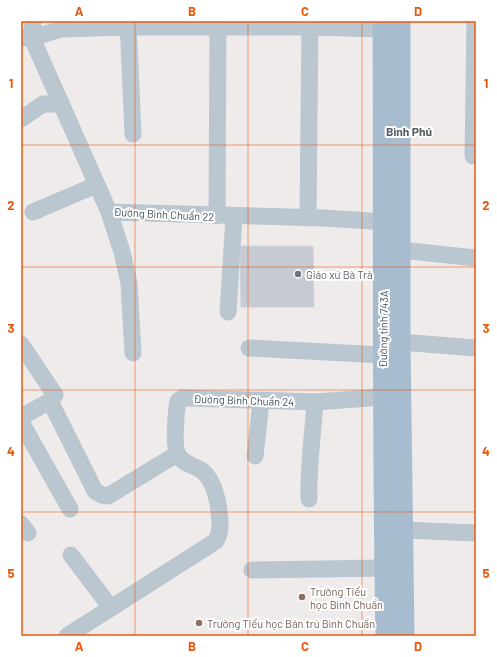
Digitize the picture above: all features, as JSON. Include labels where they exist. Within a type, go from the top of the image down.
[{"type":"main road","name":"Đường tỉnh 743A","points":[[389,24],[385,222],[392,316],[400,342],[404,636]]},
{"type":"main road","name":"Đường tỉnh 743A","points":[[386,636],[383,355],[392,316],[400,250],[389,24]]},
{"type":"street","points":[[26,38],[33,21]]},
{"type":"street","points":[[474,156],[475,21]]},
{"type":"street","points":[[128,24],[132,134]]},
{"type":"street","points":[[217,216],[218,24]]},
{"type":"street","points":[[308,218],[310,24]]},
{"type":"street","points":[[26,38],[82,25],[389,24]]},
{"type":"street","name":"Đường Bình Chuẩn 22","points":[[26,38],[61,104],[109,212],[234,217],[308,218],[385,222]]},
{"type":"street","points":[[21,119],[43,104],[61,104]]},
{"type":"street","points":[[33,212],[96,185]]},
{"type":"street","points":[[109,212],[122,252],[129,283],[132,353]]},
{"type":"street","points":[[228,312],[234,217]]},
{"type":"street","points":[[400,250],[476,258]]},
{"type":"street","points":[[400,342],[476,348]]},
{"type":"street","points":[[21,344],[55,395],[50,401],[21,417]]},
{"type":"street","points":[[249,348],[383,355]]},
{"type":"street","name":"Đường Bình Chuẩn 24","points":[[177,454],[176,412],[178,401],[182,398],[315,402],[383,397]]},
{"type":"street","points":[[50,401],[95,491],[102,495],[108,496],[177,454],[182,461],[201,470],[207,476],[214,492],[218,508],[220,528],[216,541],[67,636]]},
{"type":"street","points":[[255,456],[261,401]]},
{"type":"street","points":[[309,499],[309,472],[312,452],[315,402]]},
{"type":"street","points":[[21,422],[70,509]]},
{"type":"street","points":[[402,530],[476,533]]},
{"type":"street","points":[[71,555],[110,608]]},
{"type":"street","points":[[252,570],[385,568]]},
{"type":"building","points":[[240,246],[313,246],[314,307],[241,307]]},
{"type":"place","name":"Giáo xứ Bà Trà","points":[[298,274]]},
{"type":"place","name":"Trường Tiểu học Bình Chuẩn","points":[[302,597]]},
{"type":"place","name":"Trường Tiểu học Bán trú Bình Chuẩn","points":[[199,623]]},
{"type":"district","name":"Bình Phú","points":[[409,131]]}]
